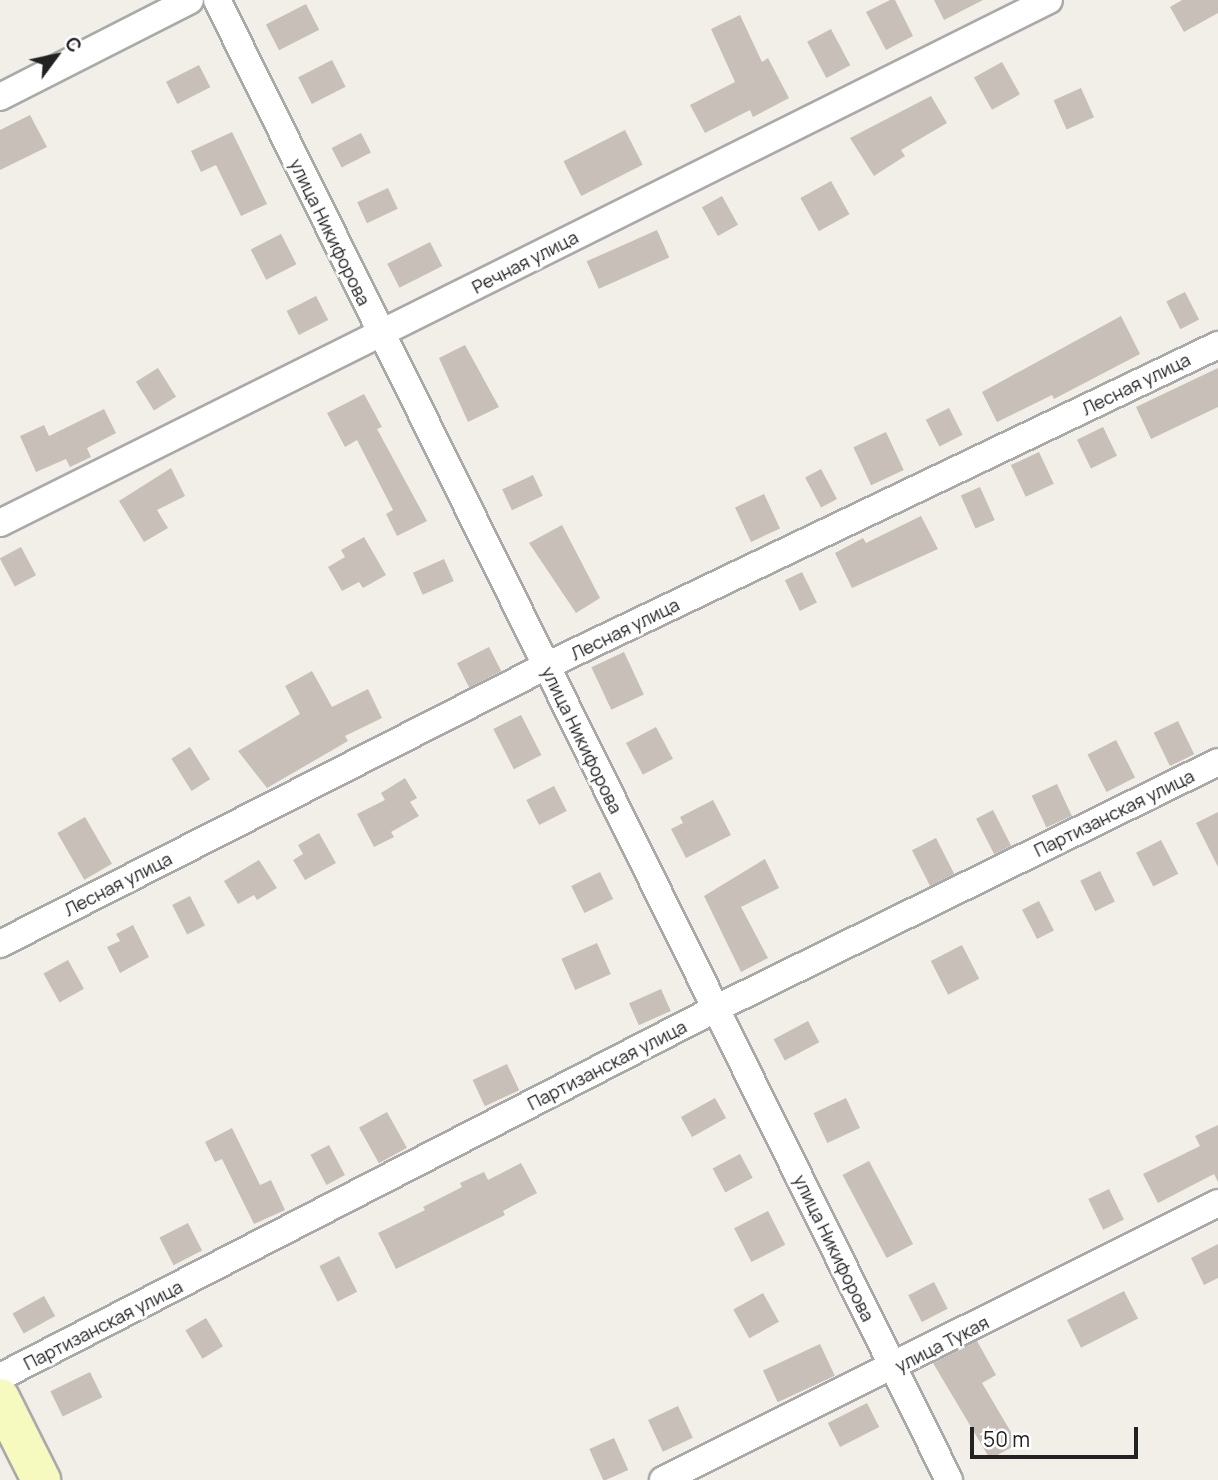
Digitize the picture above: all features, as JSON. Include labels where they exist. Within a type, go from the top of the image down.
[{"type":"main road","points":[[0,1398],[41,1480]]},
{"type":"street","points":[[0,97],[190,0]]},
{"type":"street","name":"улица Никифорова","points":[[217,0],[380,335],[949,1480]]},
{"type":"street","name":"Речная улица","points":[[0,523],[1049,0]]},
{"type":"street","name":"Лесная улица","points":[[0,944],[546,666],[1218,345]]},
{"type":"street","name":"Партизанская улица","points":[[0,1377],[715,1009],[1218,762]]},
{"type":"street","name":"улица Тукая","points":[[663,1480],[894,1368],[1218,1203]]},
{"type":"building","points":[[895,0],[913,36],[886,50],[866,12]]},
{"type":"building","points":[[934,0],[983,0],[944,20]]},
{"type":"building","points":[[1182,0],[1218,0],[1218,13],[1184,32],[1170,7]]},
{"type":"building","points":[[306,4],[319,30],[279,50],[266,24]]},
{"type":"building","points":[[740,15],[762,62],[768,58],[789,98],[753,117],[750,110],[705,133],[690,105],[735,82],[711,29]]},
{"type":"building","points":[[831,29],[850,65],[826,78],[807,42]]},
{"type":"building","points":[[332,60],[346,87],[312,104],[298,77]]},
{"type":"building","points":[[1002,62],[1020,94],[992,110],[974,78]]},
{"type":"building","points":[[199,65],[210,87],[177,104],[166,82]]},
{"type":"building","points":[[1081,88],[1094,117],[1067,129],[1054,100]]},
{"type":"building","points":[[931,96],[947,123],[901,150],[905,156],[874,176],[850,138]]},
{"type":"building","points":[[30,115],[47,147],[0,170],[0,130]]},
{"type":"building","points":[[625,130],[643,165],[581,196],[564,161]]},
{"type":"building","points":[[232,132],[267,204],[241,216],[216,165],[201,172],[191,151]]},
{"type":"building","points":[[361,133],[371,153],[342,168],[332,148]]},
{"type":"building","points":[[831,181],[849,214],[819,231],[800,198]]},
{"type":"building","points":[[388,188],[398,209],[367,223],[357,202]]},
{"type":"building","points":[[722,196],[738,225],[718,236],[702,207]]},
{"type":"building","points":[[657,230],[669,257],[599,289],[587,261]]},
{"type":"building","points":[[281,234],[296,264],[266,280],[251,249]]},
{"type":"building","points":[[430,242],[442,266],[399,288],[387,264]]},
{"type":"building","points":[[1185,292],[1199,320],[1180,329],[1166,302]]},
{"type":"building","points":[[316,296],[328,320],[299,335],[287,311]]},
{"type":"building","points":[[1121,316],[1140,354],[1054,399],[1052,395],[997,422],[982,392]]},
{"type":"building","points":[[465,345],[499,407],[468,422],[439,358]]},
{"type":"building","points":[[158,368],[176,397],[154,411],[136,382]]},
{"type":"building","points":[[1218,368],[1218,407],[1151,439],[1136,407]]},
{"type":"building","points":[[364,394],[382,427],[377,429],[427,521],[397,536],[386,514],[393,510],[357,440],[345,447],[327,413]]},
{"type":"building","points":[[949,408],[963,435],[939,447],[926,420]]},
{"type":"building","points":[[104,409],[116,433],[87,448],[91,457],[70,467],[66,459],[36,472],[20,436],[44,425],[49,436]]},
{"type":"building","points":[[1103,427],[1117,456],[1091,468],[1077,440]]},
{"type":"building","points":[[886,432],[904,470],[871,485],[853,447]]},
{"type":"building","points":[[1039,452],[1054,484],[1026,497],[1011,465]]},
{"type":"building","points":[[171,468],[185,496],[157,510],[168,528],[144,542],[119,501]]},
{"type":"building","points":[[821,469],[837,499],[821,507],[805,477]]},
{"type":"building","points":[[533,475],[543,496],[512,510],[502,489]]},
{"type":"building","points":[[980,487],[995,520],[975,528],[961,496]]},
{"type":"building","points":[[764,494],[780,528],[751,542],[735,508]]},
{"type":"building","points":[[921,516],[938,549],[852,588],[835,553],[863,538],[866,543]]},
{"type":"building","points":[[562,525],[600,598],[576,613],[529,543]]},
{"type":"building","points":[[364,537],[386,575],[363,588],[359,582],[342,591],[328,567],[345,557],[341,550]]},
{"type":"building","points":[[21,547],[36,575],[15,587],[0,558]]},
{"type":"building","points":[[444,559],[454,581],[423,595],[413,573]]},
{"type":"building","points":[[802,572],[817,603],[800,611],[785,580]]},
{"type":"building","points":[[489,647],[501,671],[469,687],[457,663]]},
{"type":"building","points":[[624,652],[644,695],[611,710],[591,667]]},
{"type":"building","points":[[312,671],[332,707],[368,689],[382,718],[345,736],[348,741],[267,788],[238,751],[300,714],[285,686]]},
{"type":"building","points":[[521,715],[541,755],[514,769],[493,729]]},
{"type":"building","points":[[1178,721],[1194,754],[1170,766],[1154,733]]},
{"type":"building","points":[[656,727],[673,759],[643,775],[626,743]]},
{"type":"building","points":[[1116,740],[1135,777],[1107,792],[1087,755]]},
{"type":"building","points":[[190,747],[210,779],[191,791],[171,759]]},
{"type":"building","points":[[405,778],[417,798],[410,802],[419,816],[391,832],[394,837],[374,847],[357,814],[385,800],[381,793]]},
{"type":"building","points":[[1057,784],[1072,816],[1046,828],[1032,796]]},
{"type":"building","points":[[554,786],[567,811],[539,825],[526,800]]},
{"type":"building","points":[[713,800],[731,835],[686,858],[671,829],[683,823],[680,817]]},
{"type":"building","points":[[993,810],[1011,846],[994,854],[976,819]]},
{"type":"building","points":[[1218,812],[1218,867],[1196,823]]},
{"type":"building","points":[[85,817],[112,864],[84,880],[57,833]]},
{"type":"building","points":[[319,833],[336,863],[305,880],[293,860],[303,854],[298,845]]},
{"type":"building","points":[[936,838],[954,874],[930,886],[912,850]]},
{"type":"building","points":[[1161,840],[1178,874],[1153,887],[1136,853]]},
{"type":"building","points":[[765,859],[779,888],[741,907],[768,958],[741,972],[704,896]]},
{"type":"building","points":[[259,860],[277,888],[257,900],[254,895],[238,904],[224,881]]},
{"type":"building","points":[[1100,871],[1115,902],[1095,911],[1080,881]]},
{"type":"building","points":[[600,872],[613,899],[584,913],[571,886]]},
{"type":"building","points":[[190,896],[205,925],[187,934],[172,905]]},
{"type":"building","points":[[1039,901],[1054,930],[1037,939],[1022,910]]},
{"type":"building","points":[[133,925],[149,957],[120,973],[107,947],[120,941],[116,934]]},
{"type":"building","points":[[597,943],[611,974],[575,990],[561,959]]},
{"type":"building","points":[[962,945],[979,979],[948,995],[931,961]]},
{"type":"building","points":[[68,960],[84,989],[60,1002],[44,974]]},
{"type":"building","points":[[661,989],[671,1011],[639,1025],[629,1003]]},
{"type":"building","points":[[808,1021],[819,1042],[785,1061],[774,1039]]},
{"type":"building","points":[[507,1064],[519,1090],[485,1106],[473,1080]]},
{"type":"building","points":[[715,1098],[726,1118],[692,1137],[681,1117]]},
{"type":"building","points":[[846,1098],[860,1128],[827,1143],[813,1113]]},
{"type":"building","points":[[387,1112],[407,1148],[379,1163],[359,1128]]},
{"type":"building","points":[[1218,1125],[1218,1182],[1214,1174],[1158,1203],[1143,1174],[1200,1146],[1195,1136]]},
{"type":"building","points":[[232,1128],[260,1185],[271,1180],[285,1210],[254,1224],[222,1159],[215,1162],[205,1142]]},
{"type":"building","points":[[329,1145],[345,1175],[326,1185],[310,1155]]},
{"type":"building","points":[[740,1154],[753,1178],[725,1192],[713,1169]]},
{"type":"building","points":[[869,1161],[913,1244],[887,1258],[843,1175]]},
{"type":"building","points":[[521,1163],[537,1193],[503,1211],[505,1215],[396,1269],[378,1233],[425,1210],[423,1207],[462,1187],[460,1183],[484,1172],[488,1180]]},
{"type":"building","points":[[1109,1189],[1124,1220],[1103,1230],[1088,1199]]},
{"type":"building","points":[[768,1211],[785,1245],[751,1262],[734,1228]]},
{"type":"building","points":[[188,1223],[202,1251],[174,1265],[159,1238]]},
{"type":"building","points":[[1218,1244],[1218,1278],[1204,1285],[1191,1258]]},
{"type":"building","points":[[339,1256],[357,1292],[338,1302],[319,1266]]},
{"type":"building","points":[[934,1282],[948,1309],[922,1322],[908,1295]]},
{"type":"building","points":[[1124,1291],[1138,1319],[1081,1348],[1067,1320]]},
{"type":"building","points":[[763,1293],[779,1322],[749,1338],[733,1309]]},
{"type":"building","points":[[44,1296],[55,1316],[24,1334],[13,1313]]},
{"type":"building","points":[[206,1318],[223,1346],[202,1359],[185,1330]]},
{"type":"building","points":[[977,1341],[996,1375],[982,1383],[1018,1444],[990,1459],[933,1363]]},
{"type":"building","points":[[820,1344],[835,1376],[778,1402],[763,1371]]},
{"type":"building","points":[[90,1372],[102,1397],[63,1416],[50,1391]]},
{"type":"building","points":[[867,1403],[879,1427],[840,1447],[828,1423]]},
{"type":"building","points":[[678,1406],[693,1438],[663,1452],[648,1420]]},
{"type":"building","points":[[614,1438],[628,1470],[603,1480],[589,1449]]}]
